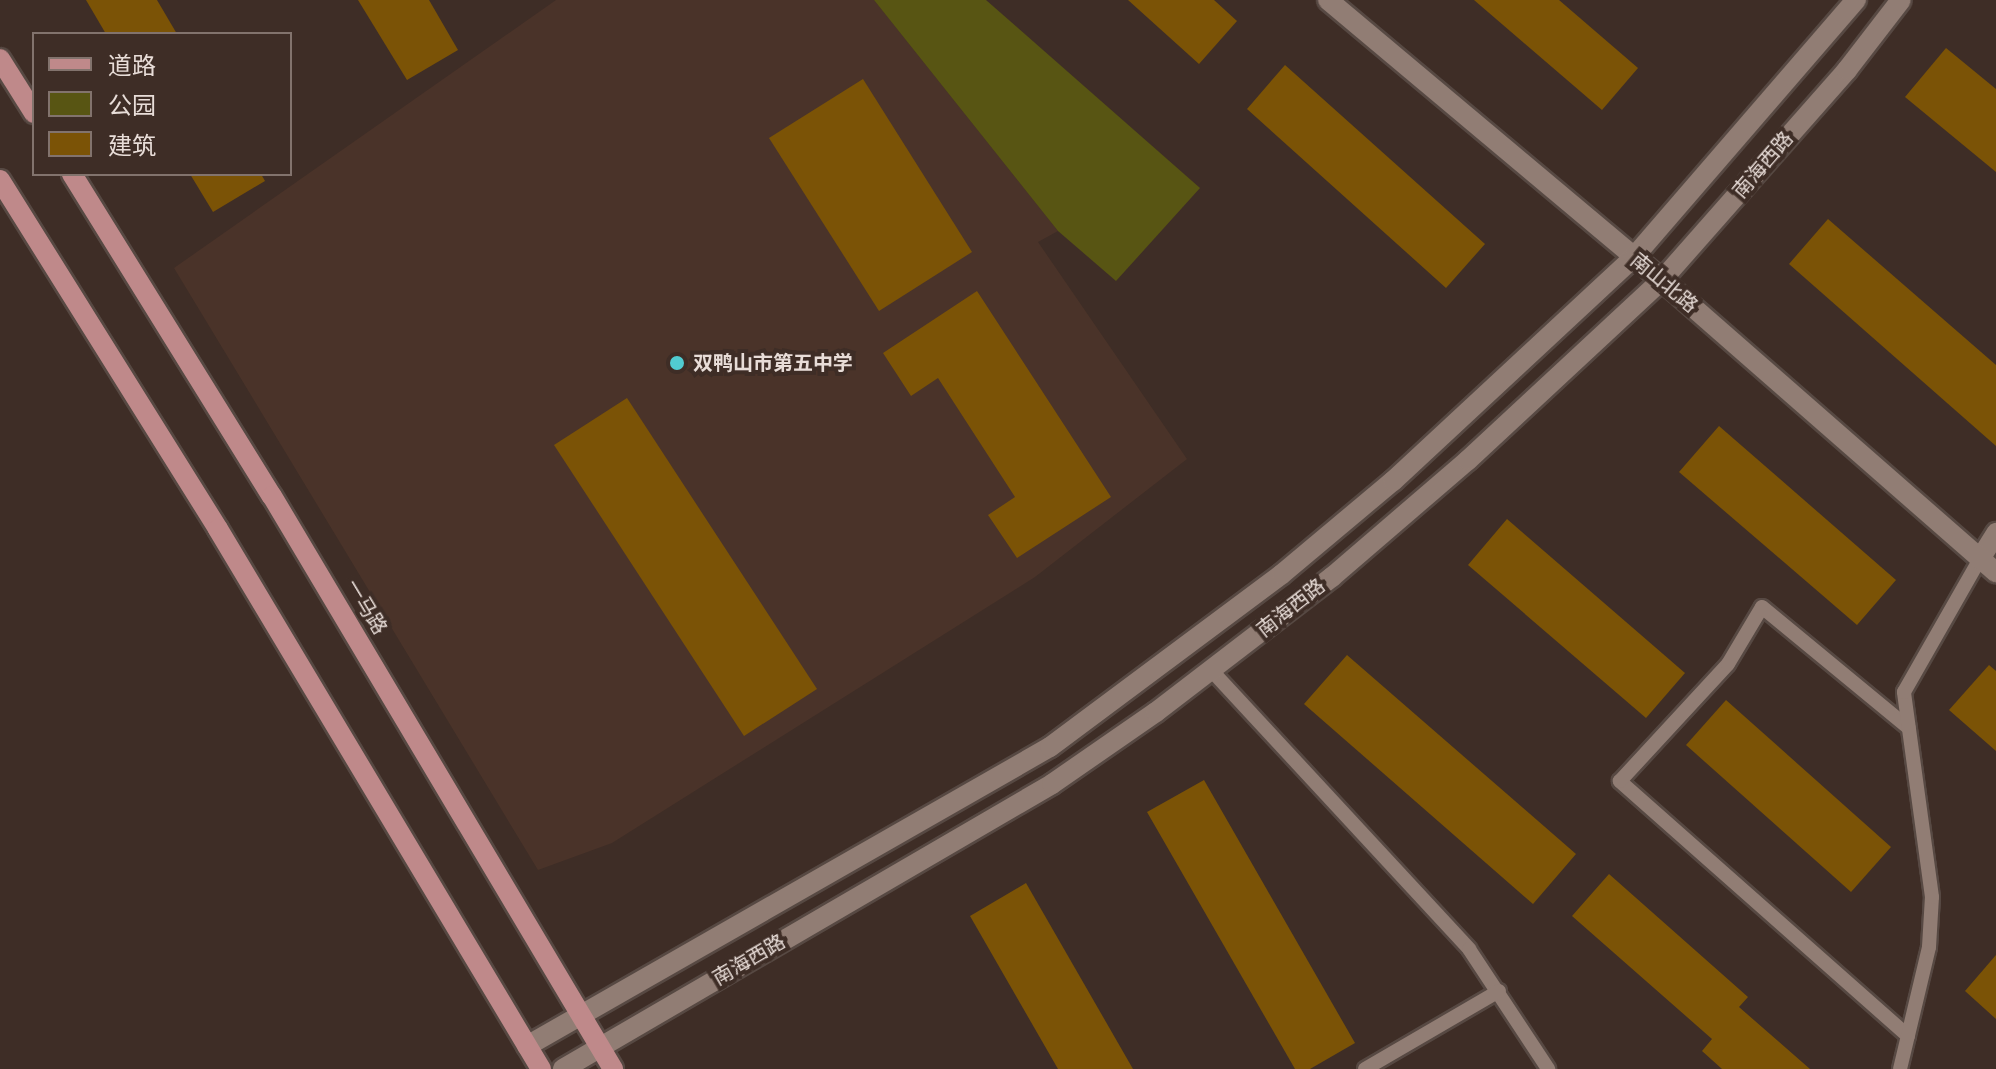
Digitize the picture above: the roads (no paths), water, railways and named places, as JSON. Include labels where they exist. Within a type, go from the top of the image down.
[{"type":"main road","points":[[0,59],[32,110]]},
{"type":"main road","name":"一马路","points":[[73,176],[272,496],[613,1069]]},
{"type":"main road","points":[[0,180],[218,529],[541,1069]]},
{"type":"street","name":"南山北路","points":[[1328,0],[1662,280],[1988,566]]},
{"type":"street","name":"南海西路","points":[[527,1046],[1050,747],[1141,683],[1282,574],[1393,481],[1634,257],[1856,0]]},
{"type":"street","name":"南海西路","points":[[563,1069],[1052,784],[1211,670],[1332,577],[1468,460],[1662,280],[1847,70],[1901,0]]},
{"type":"street","points":[[1988,566],[1996,533]]},
{"type":"lane","points":[[1900,1069],[1929,947],[1932,897],[1904,692],[1911,674],[1988,566]]},
{"type":"lane","points":[[1908,1036],[1620,781],[1728,664],[1762,607],[1909,728]]},
{"type":"lane","points":[[1211,670],[1469,949],[1548,1069]]},
{"type":"lane","points":[[1365,1069],[1499,991]]},
{"type":"place","name":"双鸭山市第五中学","points":[[677,363]]}]
